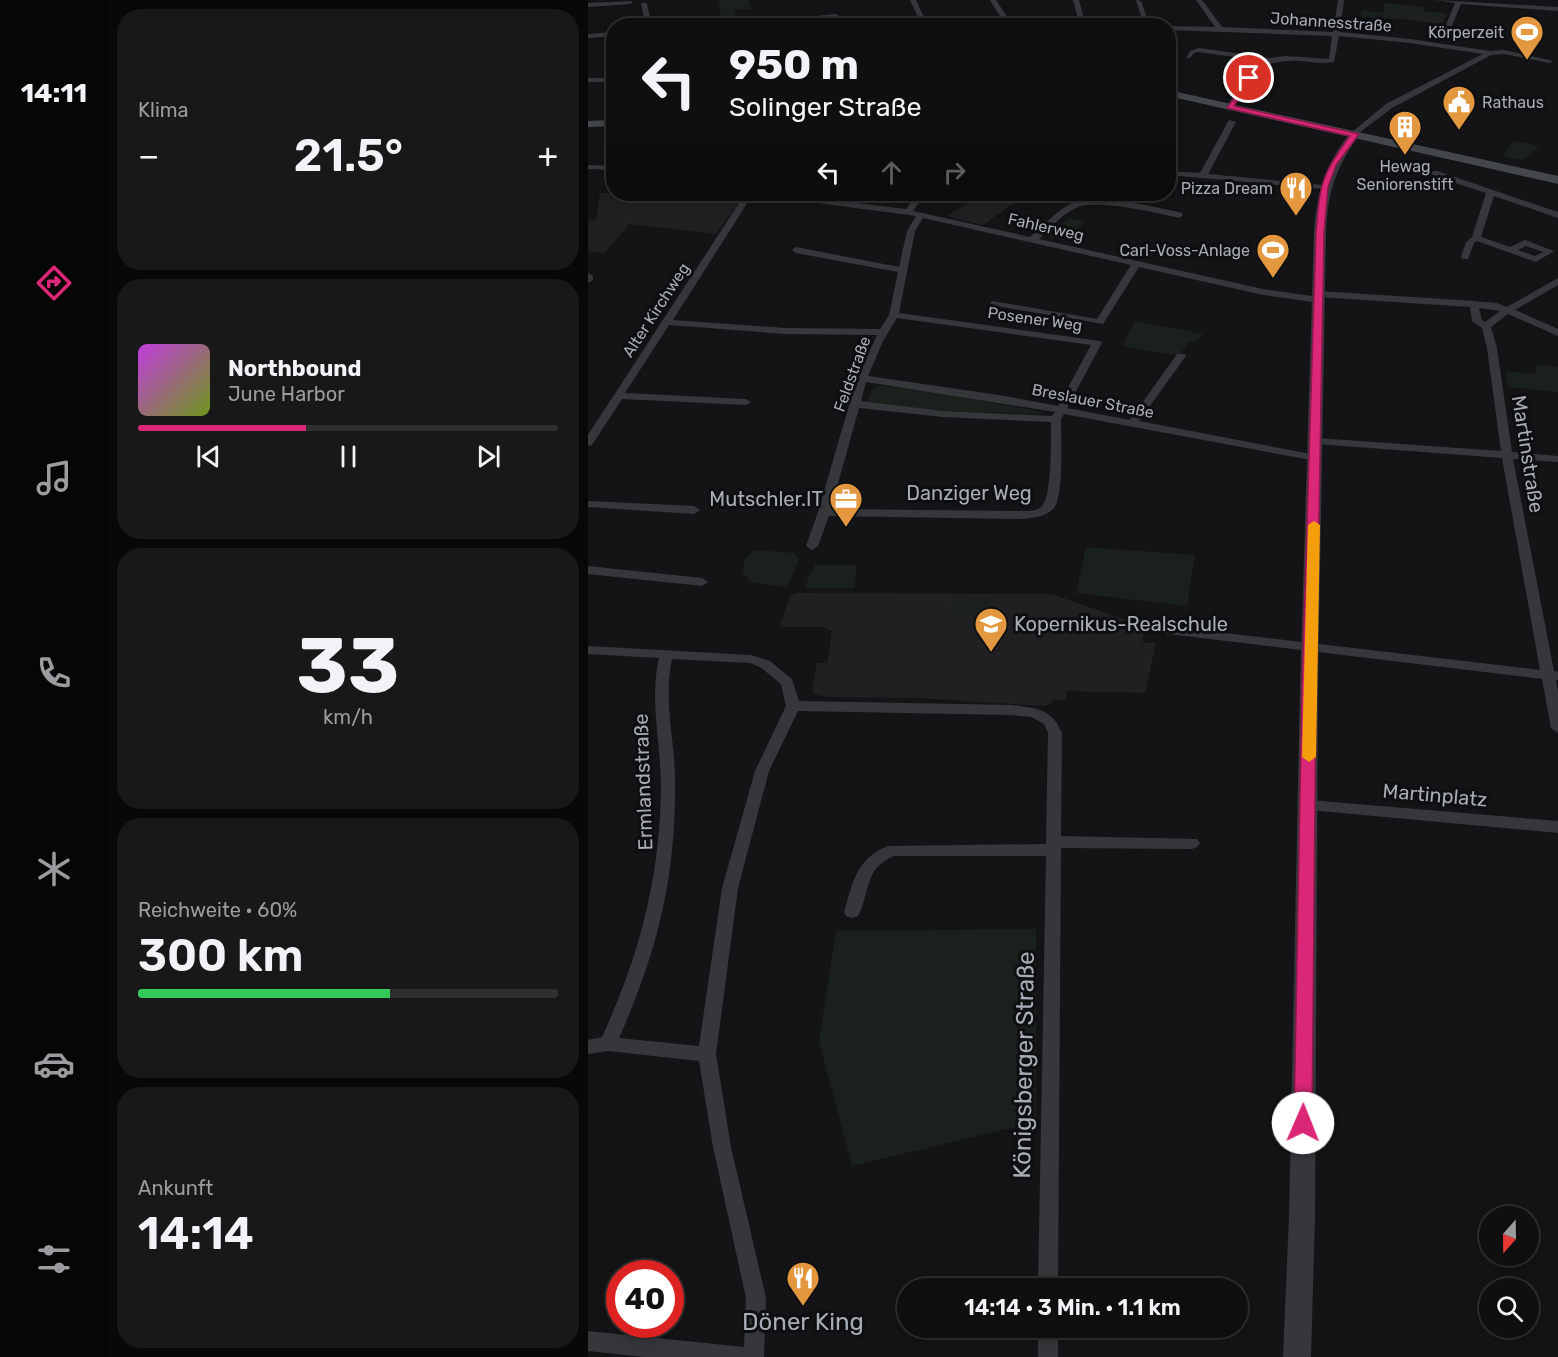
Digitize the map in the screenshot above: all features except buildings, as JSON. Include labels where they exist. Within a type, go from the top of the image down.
[{"type":"main road","points":[[1176,95],[1558,180]]},
{"type":"main road","points":[[588,124],[606,123]]},
{"type":"street","points":[[914,0],[922,18]]},
{"type":"street","points":[[993,0],[1005,18]]},
{"type":"street","points":[[1076,0],[1081,18]]},
{"type":"street","points":[[1199,0],[1220,29]]},
{"type":"street","points":[[1188,57],[1192,52],[1199,50],[1270,60],[1285,58],[1332,61],[1341,0]]},
{"type":"street","points":[[1437,0],[1558,9]]},
{"type":"street","points":[[1138,1],[1144,18]]},
{"type":"street","points":[[1443,31],[1448,28],[1458,1]]},
{"type":"street","points":[[588,5],[631,2]]},
{"type":"street","points":[[644,4],[647,18]]},
{"type":"street","points":[[646,14],[656,10]]},
{"type":"street","points":[[812,18],[836,16],[837,18]]},
{"type":"street","name":"Johannesstraße","points":[[1176,28],[1335,35],[1437,44],[1490,53]]},
{"type":"street","points":[[588,36],[606,35]]},
{"type":"street","points":[[1297,1357],[1302,1217],[1310,647],[1317,441],[1320,232],[1324,187],[1332,165],[1355,134],[1389,105],[1490,53],[1504,52],[1550,61]]},
{"type":"street","points":[[1230,107],[1249,78],[1262,64],[1270,60]]},
{"type":"street","points":[[588,80],[606,80]]},
{"type":"street","points":[[1203,176],[1232,122]]},
{"type":"street","points":[[588,167],[606,168]]},
{"type":"street","points":[[1434,173],[1558,215]]},
{"type":"street","points":[[1176,174],[1324,187]]},
{"type":"street","points":[[1465,256],[1470,242],[1476,238],[1491,192]]},
{"type":"street","name":"Alter Kirchweg","points":[[588,443],[744,201]]},
{"type":"street","name":"Fahlerweg","points":[[821,201],[921,214],[1263,292],[1497,306],[1558,333]]},
{"type":"street","points":[[908,212],[916,201]]},
{"type":"street","points":[[1033,239],[1070,210],[1083,203],[1159,210],[1179,215]]},
{"type":"street","name":"Feldstraße","points":[[812,546],[824,512],[862,378],[894,315],[911,231],[921,214]]},
{"type":"street","points":[[1476,238],[1536,259],[1554,249]]},
{"type":"street","points":[[796,250],[903,270]]},
{"type":"street","points":[[995,303],[1100,322],[1137,263]]},
{"type":"street","points":[[1486,327],[1492,320],[1558,281]]},
{"type":"street","name":"Martinstraße","points":[[1474,304],[1477,321],[1486,327],[1492,348],[1508,456],[1552,675],[1558,728]]},
{"type":"street","name":"Posener Weg","points":[[894,315],[1097,343],[1058,414]]},
{"type":"street","points":[[665,322],[765,330],[884,332]]},
{"type":"street","points":[[1132,424],[1180,356]]},
{"type":"street","name":"Breslauer Straße","points":[[862,378],[999,398],[1058,414],[1132,424],[1316,458]]},
{"type":"street","points":[[620,396],[746,402]]},
{"type":"street","name":"Breslauer Straße","points":[[855,404],[943,414],[1058,414]]},
{"type":"street","name":"Danziger Weg","points":[[824,512],[1014,515],[1041,513],[1050,505],[1056,464],[1058,414]]},
{"type":"street","points":[[1317,441],[1558,459]]},
{"type":"street","points":[[588,504],[694,510]]},
{"type":"street","points":[[588,570],[702,582]]},
{"type":"street","points":[[1165,630],[1552,675]]},
{"type":"street","points":[[588,650],[751,659],[765,664],[787,682],[793,706],[762,771],[730,888],[707,1054],[722,1147],[756,1298],[754,1357]]},
{"type":"street","name":"Ermlandstraße","points":[[608,1044],[626,1006],[653,932],[667,859],[668,773],[661,684],[667,653]]},
{"type":"street","name":"Königsberger Straße","points":[[793,706],[1012,710],[1034,713],[1050,721],[1054,733],[1048,1278]]},
{"type":"street","name":"Martinplatz","points":[[1309,805],[1558,827]]},
{"type":"street","points":[[852,912],[866,869],[870,862],[886,852],[922,849],[1192,843]]},
{"type":"street","points":[[588,1047],[608,1044],[707,1054]]},
{"type":"street","points":[[1048,1338],[1048,1357]]},
{"type":"street","points":[[588,1341],[676,1354],[745,1357]]},
{"type":"shaded area","points":[[719,0],[748,0],[752,9],[736,10],[734,18],[718,18]]},
{"type":"shaded area","points":[[1384,3],[1424,7],[1423,11],[1447,14],[1442,25],[1415,20],[1361,17],[1361,11],[1384,13]]},
{"type":"shaded area","points":[[1385,3],[1444,13],[1443,17],[1406,12],[1405,19],[1361,17],[1362,11],[1384,13]]},
{"type":"shaded area","points":[[1516,141],[1539,146],[1523,160],[1503,156],[1510,145]]},
{"type":"shaded area","points":[[600,193],[606,193],[606,201],[740,201],[716,234],[629,224],[605,253],[588,251],[588,220],[596,221]]},
{"type":"shaded area","points":[[971,201],[1017,201],[983,225],[947,216]]},
{"type":"shaded area","points":[[1069,218],[1086,222],[1064,240],[1046,236]]},
{"type":"shaded area","points":[[1135,321],[1203,334],[1197,341],[1188,343],[1180,354],[1175,355],[1122,346]]},
{"type":"shaded area","points":[[1537,364],[1558,367],[1558,392],[1508,387],[1505,371],[1535,374]]},
{"type":"shaded area","points":[[878,385],[1043,412],[1039,414],[940,411],[866,402],[872,392],[869,392]]},
{"type":"shaded area","points":[[1086,547],[1195,555],[1187,606],[1076,593]]},
{"type":"shaded area","points":[[755,550],[795,553],[799,560],[787,587],[752,583],[743,573],[744,560]]},
{"type":"shaded area","points":[[815,565],[856,565],[855,588],[804,588]]},
{"type":"shaded area","name":"Kopernikus-Realschule","points":[[797,593],[1052,594],[1140,625],[1143,631],[1143,643],[1156,643],[1145,693],[1067,691],[1066,700],[1052,700],[1051,704],[1045,706],[918,698],[825,697],[814,694],[812,690],[817,663],[827,663],[832,631],[823,627],[779,627],[790,596]]},
{"type":"shaded area","points":[[952,599],[991,599],[989,615],[950,614]]},
{"type":"shaded area","points":[[1036,929],[1036,1122],[852,1166],[819,1041],[836,931]]},
{"type":"slow traffic","points":[[1309,757],[1314,525]]},
{"type":"place","name":"Körperzeit","points":[[1527,61]]},
{"type":"place","name":"Rathaus","points":[[1459,131]]},
{"type":"place","name":"Hewag Seniorenstift","points":[[1405,156]]},
{"type":"place","name":"Pizza Dream","points":[[1296,217]]},
{"type":"place","name":"Carl-Voss-Anlage","points":[[1273,279]]},
{"type":"place","name":"Mutschler.IT","points":[[846,528]]},
{"type":"place","name":"Kopernikus-Realschule","points":[[991,653]]},
{"type":"place","name":"Döner King","points":[[803,1307]]},
{"type":"route","points":[[1249,78],[1230,107],[1355,134],[1332,165],[1324,187],[1321,207],[1317,441],[1309,686],[1303,1123]]}]
